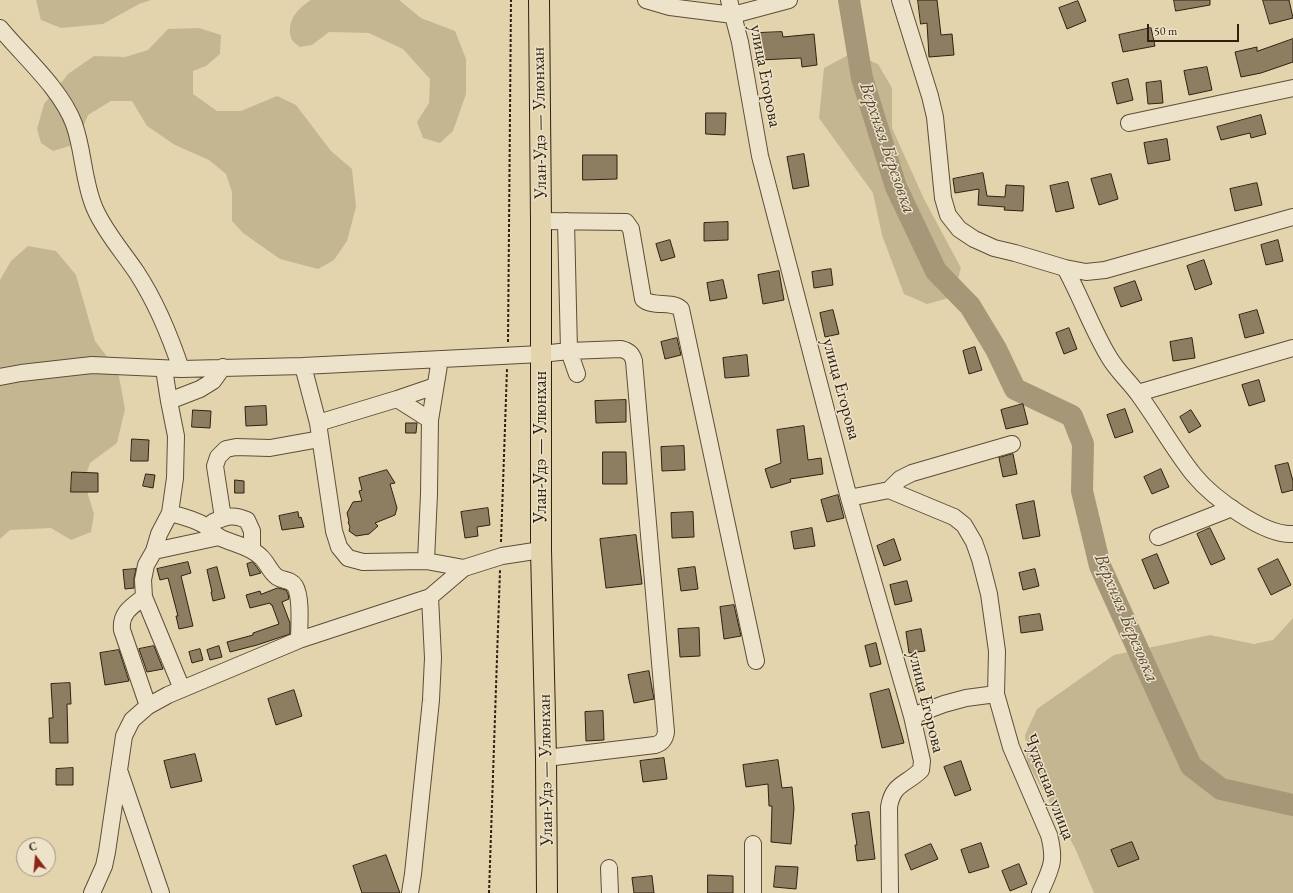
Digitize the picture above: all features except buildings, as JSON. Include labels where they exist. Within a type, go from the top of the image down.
[{"type":"main road","name":"Улан-Удэ — Улюнхан","points":[[539,0],[541,550],[546,758],[547,893]]},
{"type":"street","points":[[646,0],[677,8],[731,8],[789,0]]},
{"type":"street","points":[[900,0],[930,96],[934,117],[943,198],[948,215],[959,229],[974,239],[994,248],[1016,252],[1065,268],[1086,272],[1105,270],[1293,217]]},
{"type":"street","name":"улица Егорова","points":[[731,8],[740,42],[760,156],[849,498],[912,716],[922,761],[921,770],[896,789],[891,798],[889,807],[890,893]]},
{"type":"street","points":[[0,28],[51,86],[66,109],[73,123],[78,139],[86,180],[95,210],[148,292],[172,343],[181,369]]},
{"type":"street","points":[[1129,123],[1293,88]]},
{"type":"street","points":[[541,221],[626,222],[631,229],[643,299],[650,303],[678,307],[682,313],[756,661]]},
{"type":"street","points":[[566,221],[569,351],[577,374]]},
{"type":"street","points":[[1065,268],[1099,341],[1110,359],[1138,394],[1195,476],[1232,508],[1258,525],[1284,534],[1293,534]]},
{"type":"street","points":[[1138,394],[1293,348]]},
{"type":"street","points":[[0,377],[21,373],[92,365],[164,369],[303,366],[508,356],[569,351],[627,351],[632,355],[634,361],[666,732],[665,738],[661,743],[655,745],[546,758]]},
{"type":"street","points":[[426,561],[430,420],[440,359]]},
{"type":"street","points":[[303,366],[319,431],[334,531],[339,547],[348,558],[363,562],[426,561],[464,568]]},
{"type":"street","points":[[169,401],[200,389],[213,381],[223,367]]},
{"type":"street","points":[[164,369],[176,436],[175,478],[170,513],[159,534],[154,552],[146,565],[143,580],[144,597],[182,689]]},
{"type":"street","points":[[223,518],[215,466],[218,457],[226,449],[236,447],[270,448],[319,431],[397,399],[435,386]]},
{"type":"street","points":[[397,399],[430,420]]},
{"type":"street","points":[[849,498],[888,490],[900,480],[912,473],[1012,444]]},
{"type":"street","name":"Чудесная улица","points":[[888,490],[954,517],[964,525],[974,542],[980,559],[994,624],[997,652],[996,694],[1011,747],[1049,835],[1053,850],[1052,866],[1040,893]]},
{"type":"street","points":[[1158,537],[1232,508]]},
{"type":"street","points":[[170,513],[190,518],[204,525],[219,537],[252,550],[262,558],[272,573],[279,578],[289,580],[294,584],[297,590],[298,598],[299,640]]},
{"type":"street","points":[[204,525],[223,518],[236,516],[247,520],[252,531],[252,550]]},
{"type":"street","points":[[154,552],[219,537]]},
{"type":"street","points":[[92,893],[104,866],[107,852],[124,736],[132,720],[148,706],[182,689],[299,640],[430,597],[464,568],[501,557],[541,550]]},
{"type":"street","points":[[144,597],[128,610],[123,616],[121,623],[122,630],[148,706]]},
{"type":"street","points":[[410,893],[431,693],[433,658],[430,597]]},
{"type":"street","points":[[912,716],[944,704],[966,698],[996,694]]},
{"type":"street","points":[[119,769],[161,893]]},
{"type":"street","points":[[753,844],[753,893]]},
{"type":"street","points":[[608,868],[610,893]]},
{"type":"path","points":[[489,893],[508,356],[511,0]]},
{"type":"shaded area","points":[[36,0],[151,0],[139,4],[103,24],[61,28],[41,20]]},
{"type":"shaded area","points":[[311,0],[399,0],[421,18],[455,31],[466,59],[466,94],[453,131],[440,143],[423,138],[417,122],[429,103],[430,79],[403,49],[369,33],[329,32],[312,45],[300,47],[295,43],[291,38],[290,26],[298,11]]},
{"type":"shaded area","points":[[199,28],[221,35],[220,54],[206,66],[193,71],[193,94],[217,111],[241,111],[277,96],[296,105],[331,151],[352,169],[356,207],[347,241],[334,260],[318,269],[280,259],[243,233],[232,221],[232,192],[226,174],[209,160],[175,145],[147,126],[132,101],[111,101],[88,115],[76,144],[53,151],[41,143],[37,129],[44,104],[68,74],[94,56],[125,57],[148,50],[168,29]]},
{"type":"shaded area","points":[[852,53],[878,64],[892,88],[892,128],[924,199],[961,268],[953,297],[927,304],[904,294],[882,235],[873,193],[819,118],[824,68]]},
{"type":"shaded area","points":[[28,246],[56,251],[76,275],[95,341],[118,371],[125,409],[117,443],[90,463],[84,481],[94,514],[91,532],[71,540],[51,528],[10,530],[0,539],[0,280],[11,261]]},
{"type":"shaded area","points":[[1293,618],[1293,893],[1094,893],[1075,848],[1027,762],[1025,735],[1037,709],[1114,655],[1210,635],[1254,644],[1273,640]]},
{"type":"waterway","name":"Верхняя Березовка","points":[[849,0],[862,78],[896,187],[936,271],[970,306],[996,349],[1015,389],[1072,416],[1083,444],[1082,491],[1100,566],[1191,766],[1221,789],[1293,805]]}]
